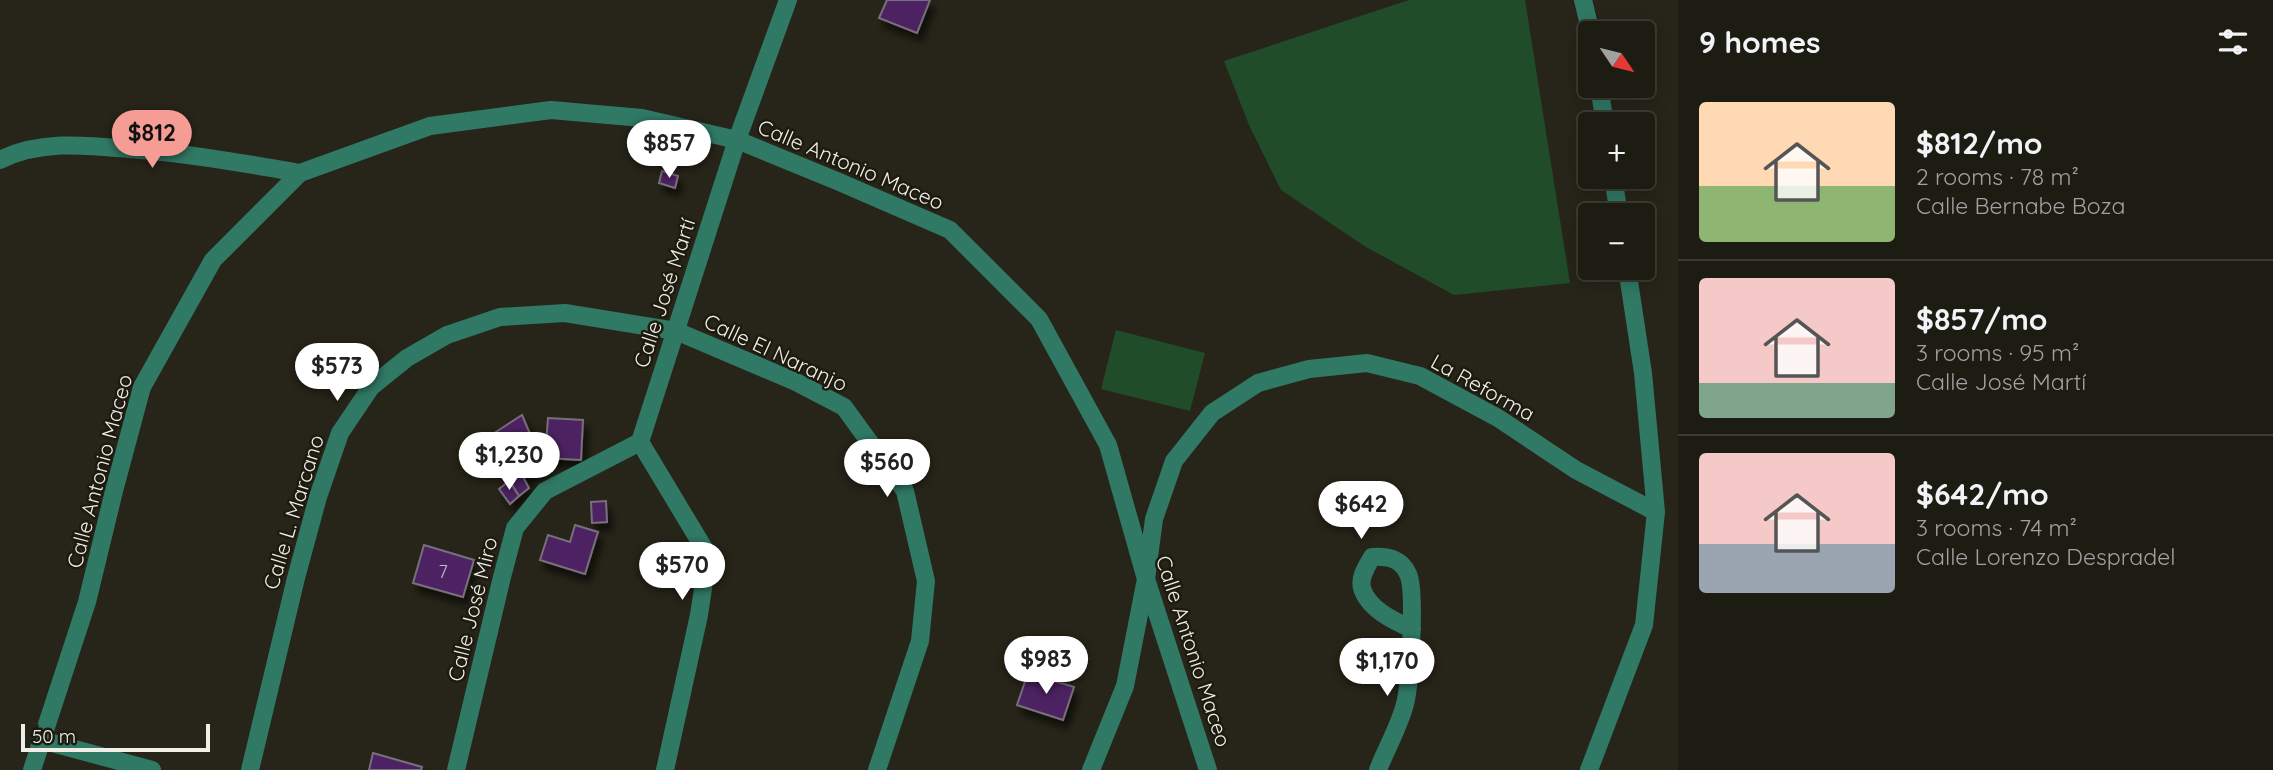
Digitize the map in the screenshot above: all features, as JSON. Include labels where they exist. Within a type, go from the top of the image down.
[{"type":"street","name":"Calle José Martí","points":[[640,442],[737,140],[788,0]]},
{"type":"street","points":[[1583,0],[1588,21]]},
{"type":"street","name":"Calle Antonio Maceo","points":[[32,770],[87,602],[142,387],[213,260],[300,173],[429,126],[551,110],[642,118],[737,140],[950,230],[1039,319],[1108,445],[1146,579],[1208,770]]},
{"type":"street","points":[[0,160],[15,152],[68,144],[187,153],[300,173]]},
{"type":"street","points":[[1589,770],[1644,625],[1656,512],[1643,373],[1629,280]]},
{"type":"street","name":"Calle L. Marcano","points":[[250,770],[318,497],[340,433],[371,387],[407,358],[447,335],[500,317],[565,313],[676,331]]},
{"type":"street","name":"Calle El Naranjo","points":[[676,331],[796,382],[844,407],[905,491],[926,581],[920,641],[877,770]]},
{"type":"street","name":"La Reforma","points":[[1091,770],[1125,686],[1146,579],[1154,519],[1174,461],[1212,413],[1258,383],[1309,369],[1367,363],[1420,376],[1499,418],[1576,470],[1656,512]]},
{"type":"street","points":[[640,442],[708,555],[699,615],[664,770]]},
{"type":"street","name":"Calle José Miro","points":[[456,770],[515,528],[545,491],[640,442]]},
{"type":"street","points":[[1378,770],[1406,704],[1412,629]]},
{"type":"street","points":[[41,740],[152,770]]},
{"type":"green space","points":[[1409,0],[1525,0],[1570,283],[1454,295],[1366,247],[1281,190],[1249,125],[1224,61]]},
{"type":"green space","points":[[1116,330],[1205,353],[1190,411],[1101,389]]},
{"type":"building","points":[[887,0],[930,0],[917,33],[879,18]]},
{"type":"building","points":[[662,171],[678,176],[675,188],[659,183]]},
{"type":"building","points":[[522,415],[544,467],[523,477],[529,488],[519,496],[485,439]]},
{"type":"building","points":[[548,418],[583,420],[581,460],[545,458]]},
{"type":"building","points":[[509,481],[519,496],[510,504],[499,489]]},
{"type":"building","points":[[606,501],[607,522],[592,523],[591,502]]},
{"type":"building","points":[[575,525],[598,532],[585,574],[540,560],[548,535],[570,542]]},
{"type":"building","points":[[424,545],[474,560],[463,597],[413,583]]},
{"type":"building","points":[[1028,673],[1074,687],[1063,720],[1017,705]]},
{"type":"building","points":[[373,753],[422,767],[421,770],[369,770]]}]
